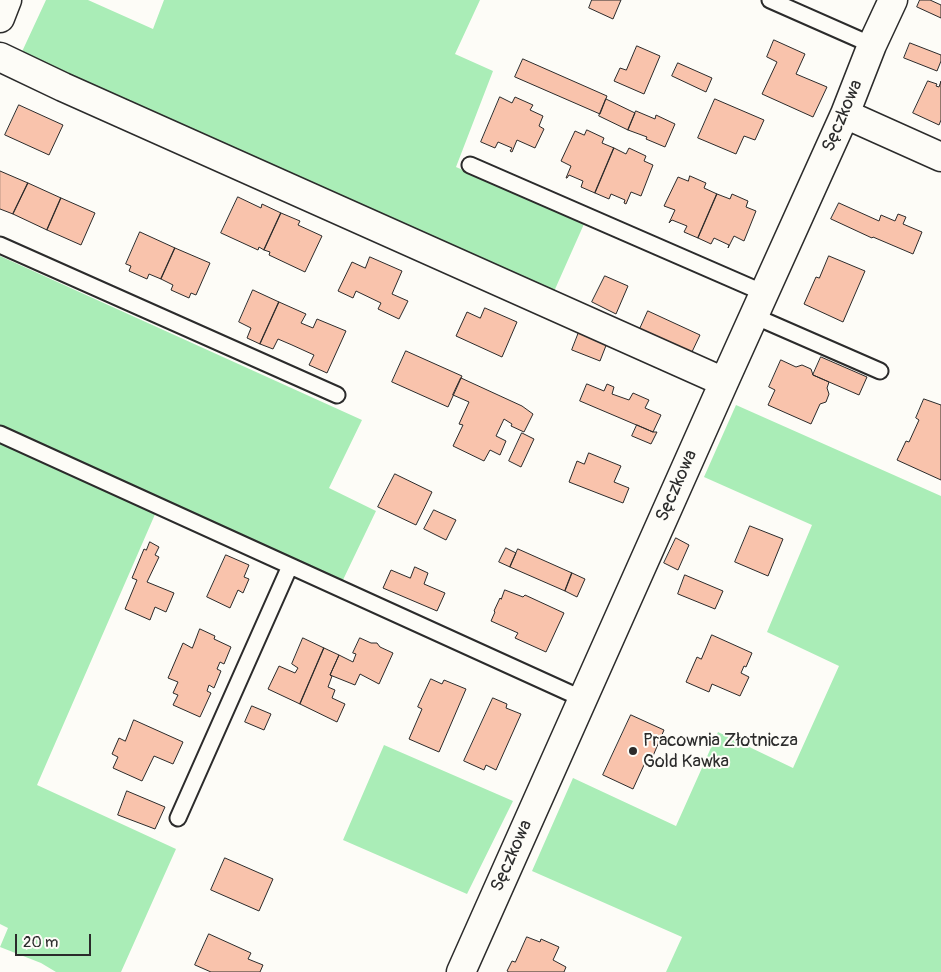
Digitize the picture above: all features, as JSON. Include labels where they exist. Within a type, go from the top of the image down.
[{"type":"street","points":[[0,18],[7,0]]},
{"type":"street","name":"Sęczkowa","points":[[461,972],[845,114],[872,45],[893,0]]},
{"type":"street","points":[[0,57],[63,87],[724,382]]},
{"type":"street","points":[[845,114],[941,157]]},
{"type":"lane","points":[[770,0],[872,45]]},
{"type":"lane","points":[[470,165],[759,304],[880,372]]},
{"type":"lane","points":[[0,244],[337,395]]},
{"type":"lane","points":[[0,434],[583,699]]},
{"type":"lane","points":[[178,818],[290,566]]},
{"type":"green space","points":[[46,0],[88,0],[153,29],[164,0],[480,0],[455,54],[493,71],[456,167],[584,224],[552,296],[20,56]]},
{"type":"green space","points":[[0,256],[362,420],[329,488],[376,511],[342,582],[0,431]]},
{"type":"green space","points":[[736,405],[941,496],[941,972],[666,972],[682,937],[532,871],[573,778],[676,826],[718,732],[793,768],[839,666],[767,632],[812,525],[704,477]]},
{"type":"green space","points":[[0,442],[156,512],[37,785],[176,849],[121,972],[56,972],[41,963],[0,947],[8,928],[0,924]]},
{"type":"green space","points":[[384,745],[513,801],[467,894],[343,840]]},
{"type":"building","points":[[592,0],[621,0],[613,19],[589,8]]},
{"type":"building","points":[[920,0],[930,0],[941,5],[941,18],[917,7]]},
{"type":"building","points":[[774,40],[805,54],[796,74],[827,87],[813,117],[762,94],[777,62],[767,57]]},
{"type":"building","points":[[910,43],[941,55],[937,71],[904,58]]},
{"type":"building","points":[[637,46],[660,56],[644,94],[614,81],[620,68],[626,70]]},
{"type":"building","points":[[523,59],[607,96],[600,114],[515,77]]},
{"type":"building","points":[[678,63],[712,78],[706,92],[672,76]]},
{"type":"building","points":[[928,81],[937,84],[936,86],[939,87],[941,81],[941,120],[939,125],[913,113]]},
{"type":"building","points":[[500,97],[512,103],[515,97],[533,105],[530,110],[543,116],[539,126],[544,129],[535,148],[517,140],[512,152],[510,151],[512,148],[498,142],[495,148],[481,142]]},
{"type":"building","points":[[606,99],[635,113],[628,130],[599,116]]},
{"type":"building","points":[[715,99],[764,120],[755,140],[744,136],[736,154],[698,138]]},
{"type":"building","points":[[19,105],[63,125],[49,155],[5,135]]},
{"type":"building","points":[[636,111],[655,119],[656,115],[675,124],[665,147],[646,139],[647,137],[628,130]]},
{"type":"building","points":[[587,130],[604,138],[602,143],[614,148],[595,193],[581,187],[583,181],[569,175],[566,178],[571,166],[561,161],[575,131],[584,135]]},
{"type":"building","points":[[614,148],[626,154],[629,148],[646,156],[644,161],[653,165],[641,196],[631,192],[626,204],[624,203],[625,200],[611,194],[609,199],[595,193]]},
{"type":"building","points":[[0,171],[28,183],[13,214],[0,209]]},
{"type":"building","points":[[690,176],[706,183],[704,188],[717,194],[698,238],[684,232],[687,226],[672,220],[669,223],[675,210],[664,206],[678,177],[688,181]]},
{"type":"building","points":[[28,183],[61,198],[47,230],[13,214]]},
{"type":"building","points":[[717,194],[730,199],[732,194],[748,201],[746,207],[756,211],[744,241],[734,236],[728,248],[729,245],[714,238],[711,244],[698,238]]},
{"type":"building","points":[[238,197],[261,208],[262,204],[281,213],[264,250],[259,247],[258,250],[221,233]]},
{"type":"building","points":[[61,198],[95,213],[81,245],[47,230]]},
{"type":"building","points":[[839,203],[879,221],[881,215],[895,221],[898,214],[906,217],[903,224],[922,232],[913,254],[831,219]]},
{"type":"building","points":[[281,213],[300,221],[298,225],[322,236],[305,272],[269,255],[270,252],[264,250]]},
{"type":"building","points":[[140,232],[175,248],[161,279],[149,274],[147,279],[129,271],[131,266],[126,264]]},
{"type":"building","points":[[175,248],[210,263],[196,295],[191,293],[189,298],[171,290],[173,285],[161,279]]},
{"type":"building","points":[[829,256],[865,271],[843,322],[804,304],[816,277],[819,278]]},
{"type":"building","points":[[370,257],[402,271],[392,294],[408,301],[399,319],[378,309],[381,303],[356,291],[353,298],[338,291],[352,262],[365,268]]},
{"type":"building","points":[[605,276],[628,286],[616,314],[592,302]]},
{"type":"building","points":[[253,290],[279,302],[260,344],[247,338],[251,328],[239,322]]},
{"type":"building","points":[[279,302],[306,314],[301,323],[313,328],[317,319],[346,331],[327,373],[309,365],[314,355],[292,345],[278,339],[273,349],[260,344]]},
{"type":"building","points":[[485,308],[517,322],[502,357],[456,336],[467,312],[480,318]]},
{"type":"building","points":[[648,311],[700,335],[691,354],[639,331]]},
{"type":"building","points":[[579,332],[607,343],[600,361],[572,350]]},
{"type":"building","points":[[406,351],[462,376],[448,407],[392,382]]},
{"type":"building","points":[[821,357],[867,377],[859,395],[813,375]]},
{"type":"building","points":[[781,360],[796,367],[802,365],[811,369],[813,375],[829,382],[827,388],[829,394],[826,402],[820,404],[811,424],[768,405],[775,390],[769,387]]},
{"type":"building","points":[[461,378],[522,406],[533,414],[524,432],[511,426],[512,424],[504,419],[496,436],[506,441],[500,455],[490,450],[484,461],[453,446],[463,425],[459,424],[469,402],[453,395]]},
{"type":"building","points":[[587,384],[604,391],[607,384],[614,387],[612,394],[629,400],[633,393],[649,400],[645,408],[661,415],[653,432],[580,401]]},
{"type":"building","points":[[924,399],[941,405],[941,480],[897,460],[906,441],[909,442],[919,420],[916,418]]},
{"type":"building","points":[[637,425],[657,432],[651,444],[632,436]]},
{"type":"building","points":[[522,433],[534,439],[521,467],[509,461]]},
{"type":"building","points":[[589,453],[621,466],[614,482],[629,488],[623,503],[569,482],[577,461],[584,464]]},
{"type":"building","points":[[395,474],[432,492],[416,525],[378,507]]},
{"type":"building","points":[[434,510],[456,520],[446,540],[424,529]]},
{"type":"building","points":[[750,526],[783,539],[768,576],[735,562]]},
{"type":"building","points":[[676,538],[689,545],[678,570],[664,563]]},
{"type":"building","points":[[150,542],[159,547],[155,555],[159,557],[147,582],[174,593],[166,612],[155,607],[150,620],[125,609],[137,580],[132,578],[144,549],[146,550]]},
{"type":"building","points":[[506,548],[516,553],[510,567],[499,562]]},
{"type":"building","points":[[518,549],[572,573],[565,591],[510,567]]},
{"type":"building","points":[[226,555],[249,565],[244,577],[249,579],[243,593],[238,590],[230,608],[207,597]]},
{"type":"building","points":[[415,567],[428,573],[424,584],[445,593],[437,611],[383,588],[391,570],[410,578]]},
{"type":"building","points":[[572,573],[585,579],[577,597],[565,591]]},
{"type":"building","points":[[685,575],[723,591],[715,609],[678,594]]},
{"type":"building","points":[[505,590],[523,597],[525,595],[564,613],[546,652],[515,638],[518,633],[491,621]]},
{"type":"building","points":[[200,629],[215,636],[214,639],[231,647],[224,664],[220,662],[217,669],[221,671],[214,688],[209,685],[207,691],[211,693],[200,717],[173,705],[178,695],[173,693],[178,682],[168,678],[183,643],[192,648]]},
{"type":"building","points":[[712,635],[752,653],[741,673],[749,677],[740,696],[712,684],[709,692],[686,682],[697,657],[701,659]]},
{"type":"building","points":[[303,638],[324,648],[300,704],[268,689],[279,666],[295,673],[298,668],[292,664]]},
{"type":"building","points":[[360,638],[371,643],[377,643],[380,647],[393,653],[379,684],[360,674],[355,685],[330,675],[339,655],[353,662],[356,654],[353,653]]},
{"type":"building","points":[[324,648],[339,655],[330,675],[332,676],[328,687],[335,690],[332,698],[345,704],[337,722],[300,704]]},
{"type":"building","points":[[431,679],[442,684],[444,680],[466,689],[439,752],[409,739],[422,709],[418,707]]},
{"type":"building","points":[[493,698],[507,704],[506,708],[521,714],[496,770],[486,765],[484,770],[464,761]]},
{"type":"building","points":[[252,706],[271,714],[264,730],[245,722]]},
{"type":"building","points":[[631,715],[664,730],[653,756],[649,754],[633,789],[603,775]]},
{"type":"building","points":[[134,720],[183,742],[173,764],[154,756],[142,781],[113,768],[118,757],[112,754],[119,738],[125,741]]},
{"type":"building","points":[[127,791],[165,807],[155,829],[118,815]]},
{"type":"building","points":[[225,858],[273,879],[259,911],[211,890]]},
{"type":"building","points":[[209,934],[251,953],[248,959],[263,965],[260,972],[211,972],[195,965]]},
{"type":"building","points":[[527,937],[540,942],[541,939],[559,947],[553,960],[566,967],[564,972],[507,971],[512,961],[515,962]]},
{"type":"place","name":"Pracownia Złotnicza Gold Kawka","points":[[633,751]]}]
